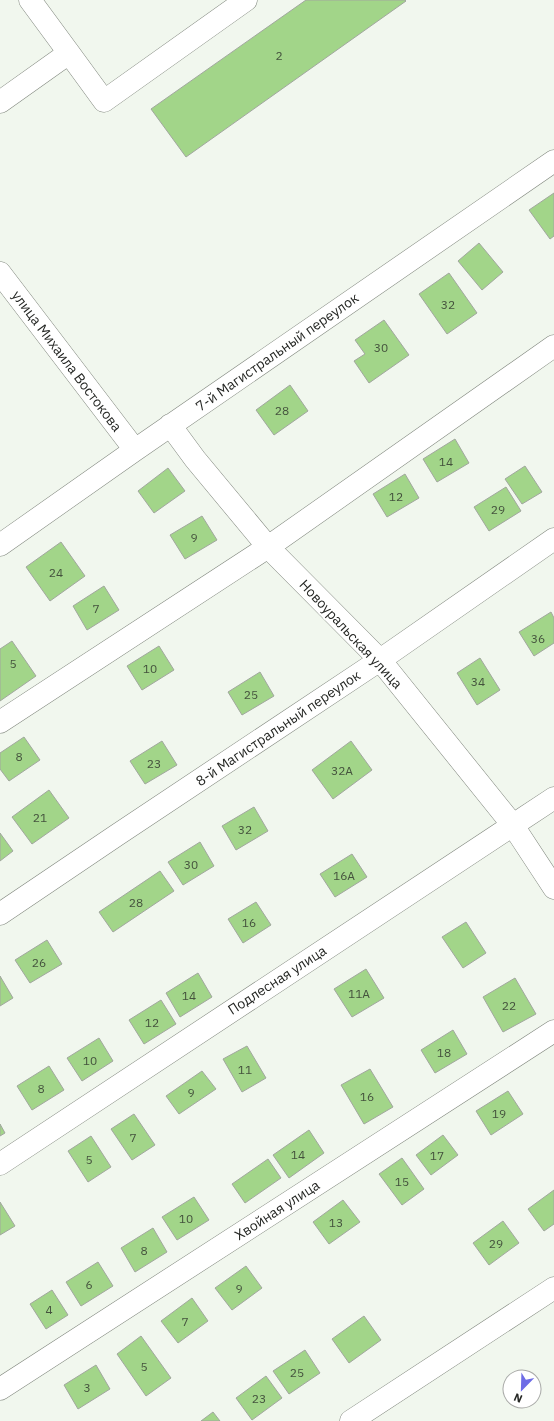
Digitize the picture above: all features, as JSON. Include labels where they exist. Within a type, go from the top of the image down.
[{"type":"street","points":[[30,0],[104,101],[246,0]]},
{"type":"street","points":[[0,102],[69,53]]},
{"type":"street","name":"7-й Магистральный переулок","points":[[0,545],[554,161]]},
{"type":"street","name":"улица Михаила Востокова","points":[[0,273],[135,450]]},
{"type":"street","points":[[0,722],[268,547],[554,346]]},
{"type":"street","name":"Новоуральская улица","points":[[170,426],[195,459],[268,547],[380,660],[512,824],[554,888]]},
{"type":"street","name":"8-й Магистральный переулок","points":[[0,914],[117,834],[380,660],[554,539]]},
{"type":"street","name":"Подлесная улица","points":[[0,1164],[512,824],[554,798]]},
{"type":"street","name":"Хвойная улица","points":[[0,1390],[554,1031]]},
{"type":"street","points":[[351,1421],[554,1288]]},
{"type":"building","points":[[306,0],[406,1],[186,157],[151,109]]},
{"type":"building","points":[[554,193],[554,236],[550,239],[529,210]]},
{"type":"building","points":[[479,243],[503,272],[482,290],[458,261]]},
{"type":"building","points":[[449,273],[477,313],[447,334],[419,294]]},
{"type":"building","points":[[384,320],[409,355],[369,383],[354,361],[365,354],[355,340]]},
{"type":"building","points":[[290,385],[308,411],[274,435],[256,410]]},
{"type":"building","points":[[455,439],[469,463],[437,482],[423,459]]},
{"type":"building","points":[[525,466],[542,492],[522,504],[505,479]]},
{"type":"building","points":[[168,468],[185,491],[154,513],[138,491]]},
{"type":"building","points":[[405,474],[419,498],[387,517],[373,494]]},
{"type":"building","points":[[506,487],[521,511],[489,531],[474,507]]},
{"type":"building","points":[[202,516],[217,540],[185,559],[170,535]]},
{"type":"building","points":[[61,542],[85,576],[50,601],[26,567]]},
{"type":"building","points":[[104,586],[119,610],[87,630],[73,606]]},
{"type":"building","points":[[551,612],[554,618],[554,643],[534,656],[519,632]]},
{"type":"building","points":[[12,641],[36,676],[0,701],[0,649]]},
{"type":"building","points":[[159,646],[174,670],[142,690],[127,666]]},
{"type":"building","points":[[480,658],[500,690],[477,705],[457,673]]},
{"type":"building","points":[[260,672],[274,696],[242,715],[228,692]]},
{"type":"building","points":[[24,737],[40,760],[9,781],[0,769],[0,753]]},
{"type":"building","points":[[162,741],[177,765],[145,784],[130,761]]},
{"type":"building","points":[[351,741],[372,770],[333,799],[312,770]]},
{"type":"building","points":[[49,790],[69,818],[32,844],[12,817]]},
{"type":"building","points":[[254,807],[268,831],[236,850],[222,826]]},
{"type":"building","points":[[0,833],[13,851],[0,861]]},
{"type":"building","points":[[200,842],[214,866],[183,885],[168,862]]},
{"type":"building","points":[[352,854],[367,877],[335,897],[320,874]]},
{"type":"building","points":[[160,871],[174,891],[113,932],[99,912]]},
{"type":"building","points":[[256,902],[271,925],[243,943],[228,919]]},
{"type":"building","points":[[466,922],[486,953],[463,968],[442,937]]},
{"type":"building","points":[[47,940],[62,964],[30,983],[15,960]]},
{"type":"building","points":[[366,969],[384,998],[352,1017],[334,989]]},
{"type":"building","points":[[198,973],[212,997],[180,1017],[166,993]]},
{"type":"building","points":[[0,976],[13,998],[0,1006]]},
{"type":"building","points":[[515,978],[536,1014],[503,1032],[483,997]]},
{"type":"building","points":[[161,1000],[176,1024],[144,1044],[129,1020]]},
{"type":"building","points":[[453,1030],[467,1054],[435,1073],[421,1050]]},
{"type":"building","points":[[99,1038],[113,1061],[82,1081],[67,1058]]},
{"type":"building","points":[[247,1046],[266,1078],[242,1092],[223,1059]]},
{"type":"building","points":[[49,1066],[64,1090],[32,1110],[17,1086]]},
{"type":"building","points":[[370,1069],[393,1107],[364,1124],[341,1085]]},
{"type":"building","points":[[202,1071],[216,1089],[179,1114],[166,1096]]},
{"type":"building","points":[[508,1091],[523,1114],[491,1135],[476,1111]]},
{"type":"building","points":[[134,1114],[155,1145],[132,1160],[111,1129]]},
{"type":"building","points":[[0,1124],[5,1133],[0,1136]]},
{"type":"building","points":[[309,1130],[324,1153],[289,1178],[273,1155]]},
{"type":"building","points":[[443,1135],[458,1155],[431,1175],[416,1155]]},
{"type":"building","points":[[91,1136],[111,1167],[88,1182],[68,1151]]},
{"type":"building","points":[[402,1158],[424,1189],[402,1205],[379,1174]]},
{"type":"building","points":[[268,1159],[281,1178],[245,1203],[232,1184]]},
{"type":"building","points":[[554,1190],[554,1224],[544,1231],[528,1209]]},
{"type":"building","points":[[194,1197],[209,1220],[177,1240],[162,1217]]},
{"type":"building","points":[[343,1200],[360,1222],[329,1244],[313,1222]]},
{"type":"building","points":[[0,1202],[15,1226],[0,1235]]},
{"type":"building","points":[[503,1221],[519,1243],[489,1265],[473,1243]]},
{"type":"building","points":[[153,1228],[167,1252],[135,1272],[121,1248]]},
{"type":"building","points":[[98,1262],[113,1286],[81,1306],[66,1282]]},
{"type":"building","points":[[246,1266],[262,1288],[232,1310],[215,1288]]},
{"type":"building","points":[[52,1290],[68,1315],[46,1329],[30,1304]]},
{"type":"building","points":[[192,1298],[208,1321],[178,1343],[161,1321]]},
{"type":"building","points":[[364,1316],[381,1340],[349,1363],[332,1339]]},
{"type":"building","points":[[141,1336],[171,1378],[146,1396],[117,1354]]},
{"type":"building","points":[[305,1350],[320,1373],[289,1394],[273,1371]]},
{"type":"building","points":[[96,1365],[110,1389],[78,1409],[64,1385]]},
{"type":"building","points":[[266,1376],[282,1398],[252,1420],[236,1398]]},
{"type":"building","points":[[213,1412],[220,1421],[201,1421]]}]
